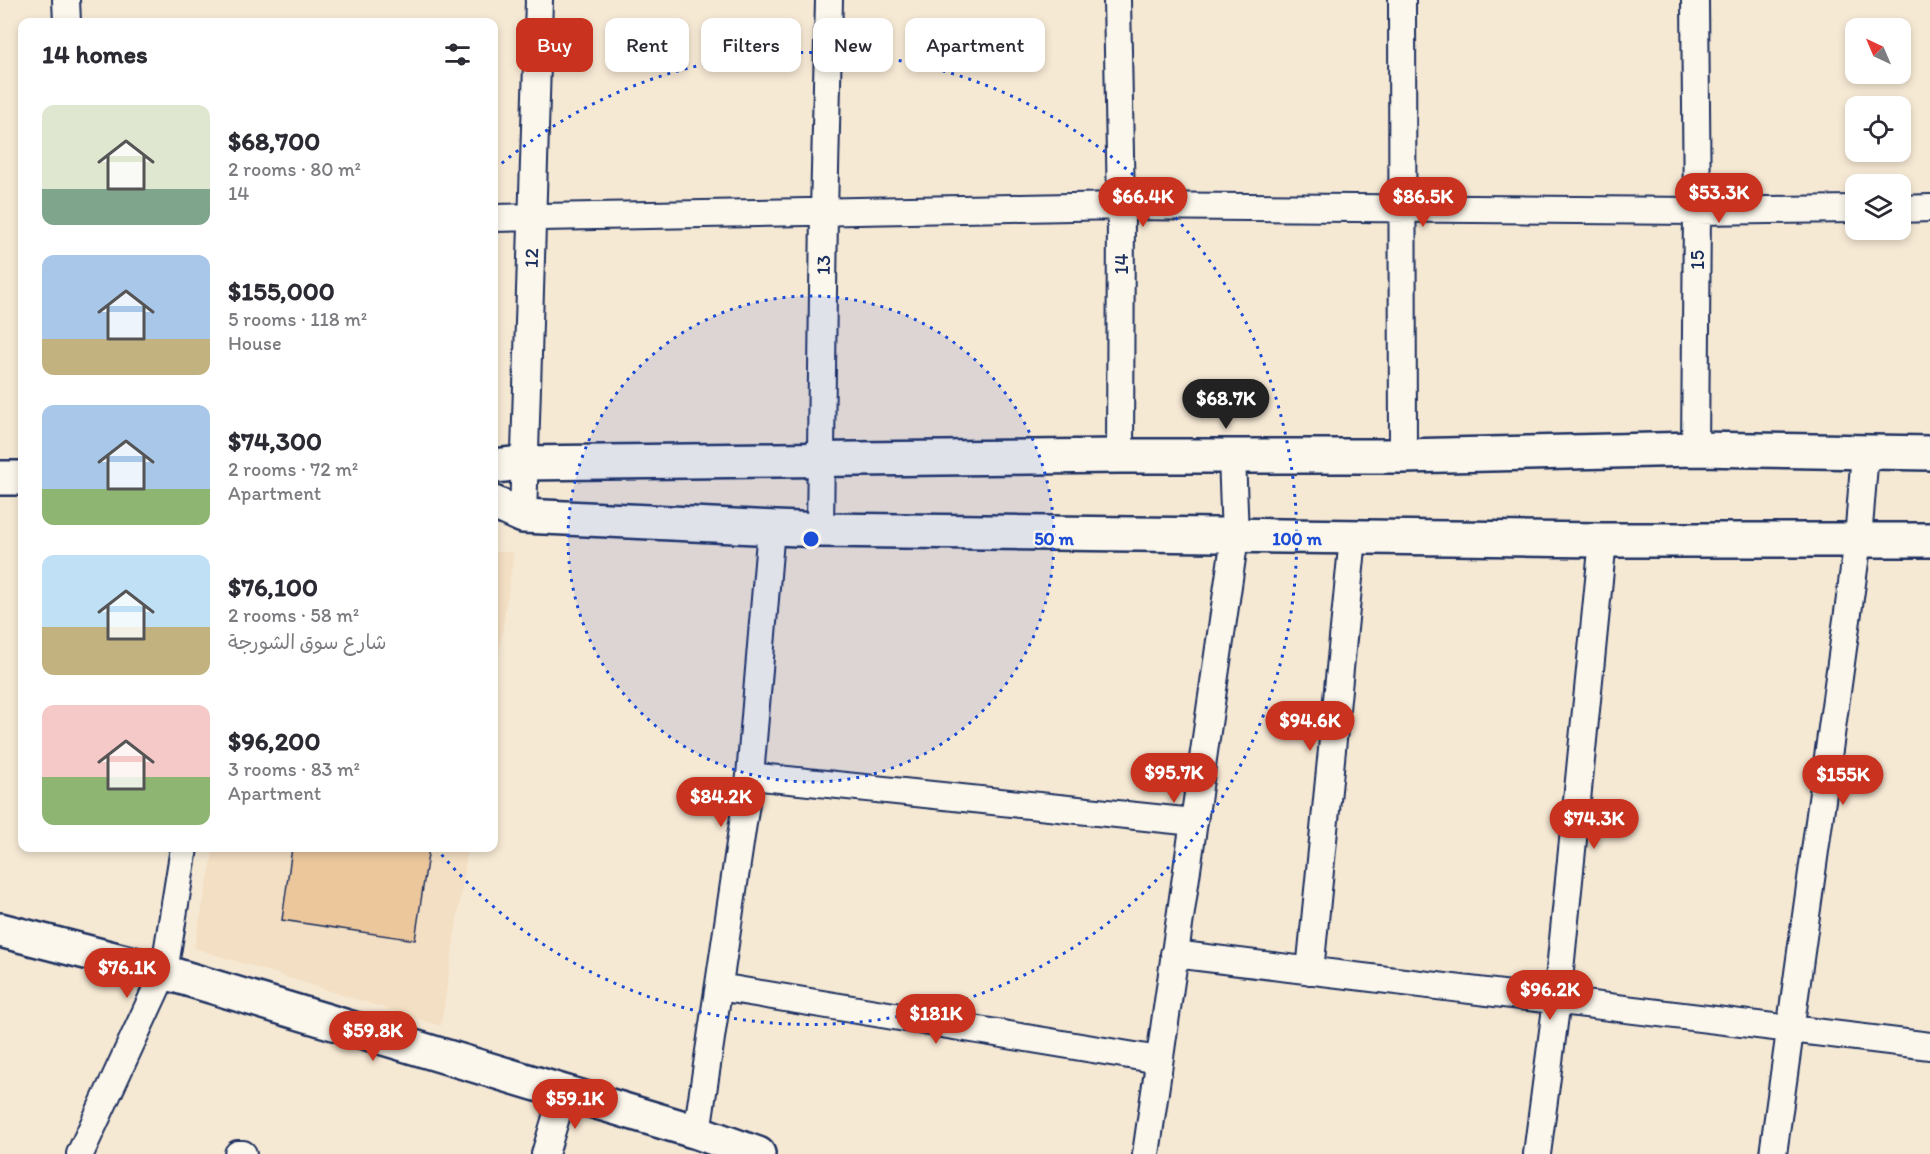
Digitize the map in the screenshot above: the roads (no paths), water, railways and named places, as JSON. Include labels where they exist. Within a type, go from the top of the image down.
[{"type":"street","points":[[66,0],[67,18]]},
{"type":"street","name":"12","points":[[508,509],[508,465],[532,218],[539,0]]},
{"type":"street","name":"13","points":[[820,530],[819,461],[829,0]]},
{"type":"street","name":"14","points":[[1117,0],[1121,206],[1120,456]]},
{"type":"street","points":[[1402,0],[1403,456]]},
{"type":"street","name":"15","points":[[1695,0],[1697,211],[1695,449]]},
{"type":"street","points":[[498,218],[1121,206],[1697,211],[1845,209]]},
{"type":"street","points":[[1911,209],[1930,208]]},
{"type":"street","points":[[508,465],[1120,456],[1403,456],[1695,449],[1930,453]]},
{"type":"street","points":[[1773,1154],[1858,540],[1865,452]]},
{"type":"street","points":[[1146,1154],[1235,537],[1232,456]]},
{"type":"street","points":[[0,478],[18,478]]},
{"type":"street","points":[[508,509],[820,530],[1235,537],[1930,540]]},
{"type":"street","points":[[697,1132],[750,776],[771,528]]},
{"type":"street","points":[[1310,971],[1353,538]]},
{"type":"street","points":[[1537,1154],[1557,1000],[1603,540]]},
{"type":"street","points":[[750,776],[1194,822]]},
{"type":"street","points":[[80,1154],[164,972],[183,852]]},
{"type":"street","points":[[0,930],[164,972],[563,1094],[697,1132],[758,1154]]},
{"type":"street","points":[[1174,954],[1930,1046]]},
{"type":"street","points":[[719,987],[1159,1060]]},
{"type":"street","points":[[545,1154],[563,1094]]},
{"type":"street","points":[[238,1154],[243,1154]]}]
